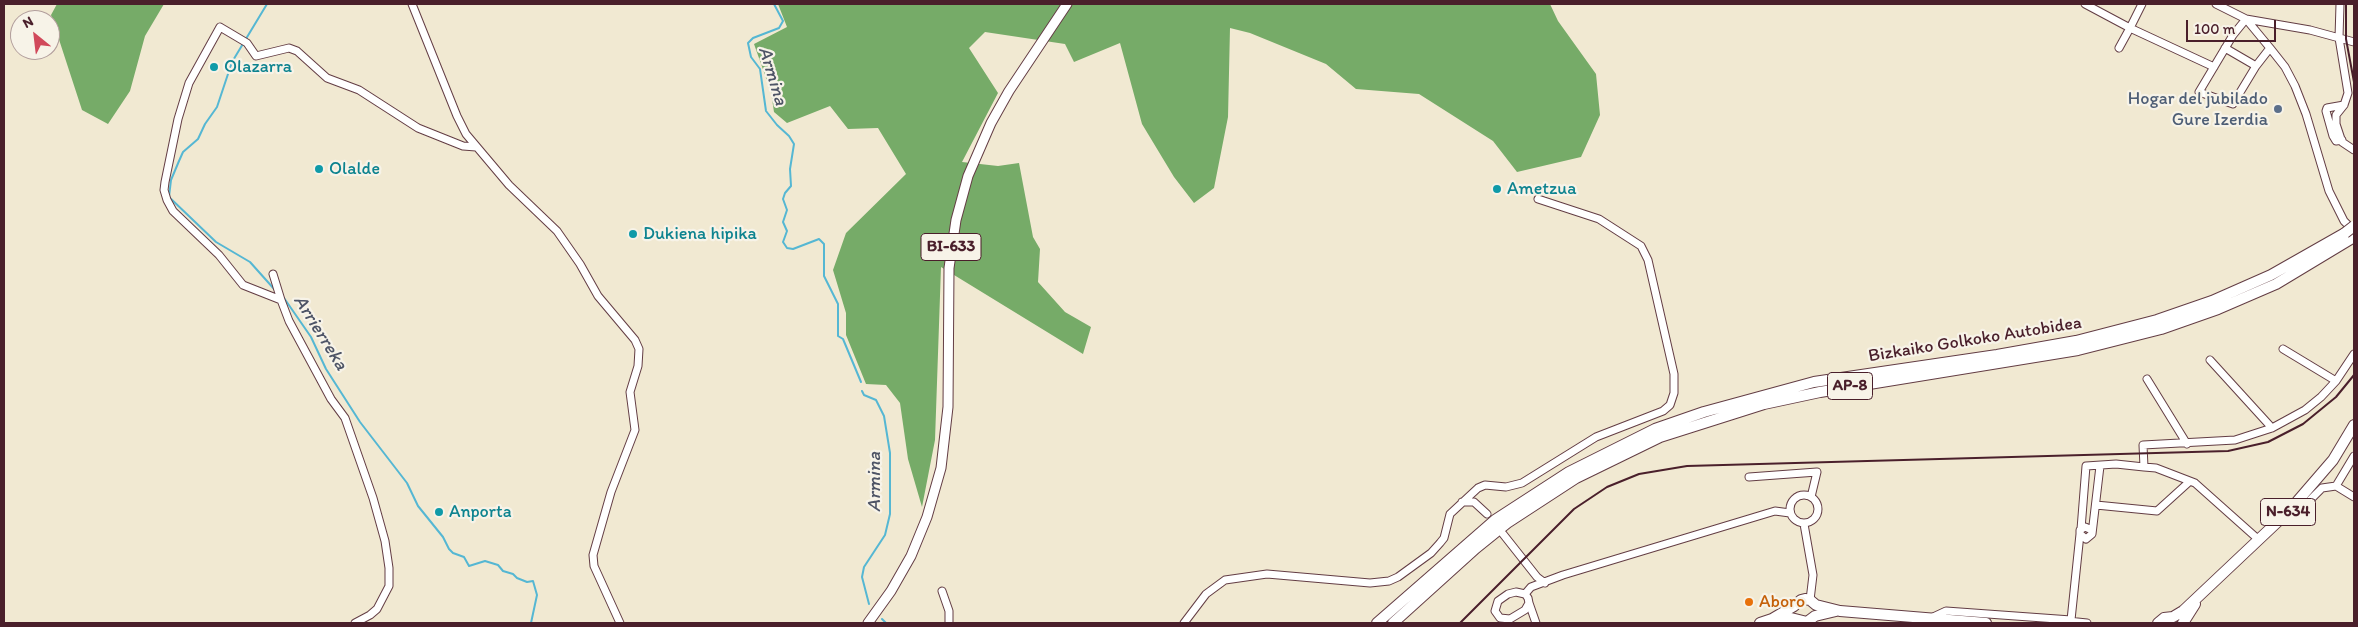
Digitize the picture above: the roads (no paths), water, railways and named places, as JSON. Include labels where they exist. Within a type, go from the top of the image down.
[{"type":"highway","name":"Bizkaiko Golkoko Autobidea","points":[[1393,623],[1462,560],[1507,523],[1576,478],[1660,437],[1764,404],[1820,392],[2078,350],[2161,329],[2218,310],[2276,284],[2351,235],[2354,226]]},
{"type":"highway","name":"Bizkaiko Golkoko Autobidea","points":[[1377,623],[1467,542],[1502,515],[1569,472],[1655,429],[1745,400],[1814,382],[2076,341],[2157,320],[2212,301],[2271,276],[2351,235]]},
{"type":"highway","name":"N-634","points":[[2158,623],[2164,618],[2179,621],[2208,588],[2289,511],[2333,460],[2354,425]]},
{"type":"highway","points":[[1760,623],[1772,619],[1801,600],[1814,607],[1840,611],[1986,623]]},
{"type":"highway","points":[[1794,606],[1794,612],[1800,620]]},
{"type":"highway","points":[[1772,619],[1807,622],[1814,607]]},
{"type":"main road","name":"BI-633","points":[[868,623],[891,592],[911,556],[929,510],[940,468],[948,407],[949,268],[956,220],[968,176],[991,122],[1009,90],[1067,4]]},
{"type":"street","points":[[412,4],[457,116],[476,147],[522,198],[557,231],[580,264],[598,296],[635,340],[639,349],[638,366],[630,392],[634,430],[611,492],[593,555],[594,566],[620,623]]},
{"type":"street","points":[[2085,4],[2214,68]]},
{"type":"street","points":[[2119,48],[2142,4]]},
{"type":"street","points":[[2216,4],[2246,19],[2310,30],[2353,41],[2354,50]]},
{"type":"street","points":[[2340,4],[2339,38],[2348,93],[2344,105],[2336,115],[2336,124],[2342,140],[2354,150]]},
{"type":"street","points":[[2246,19],[2225,48],[2199,92],[2232,104],[2270,48]]},
{"type":"street","points":[[2246,19],[2270,48],[2296,86],[2329,190],[2351,235]]},
{"type":"street","points":[[281,300],[244,285],[219,255],[173,211],[164,190],[178,119],[194,74],[220,26],[243,41],[256,56],[288,48],[297,51],[327,78],[359,90],[427,133],[463,146],[476,147]]},
{"type":"street","points":[[2225,48],[2256,66]]},
{"type":"street","points":[[2342,140],[2336,141],[2333,136],[2326,111],[2327,108],[2344,105]]},
{"type":"street","points":[[1184,623],[1206,594],[1216,584],[1225,580],[1267,574],[1370,583],[1389,581],[1398,577],[1440,543],[1444,538],[1450,514],[1478,488],[1485,485],[1506,487],[1522,483],[1596,437],[1663,411],[1670,405],[1674,393],[1674,374],[1648,260],[1641,246],[1599,219],[1538,199]]},
{"type":"street","points":[[273,274],[289,321],[332,400],[345,418],[373,498],[385,541],[389,568],[389,586],[377,609],[354,623]]},
{"type":"street","points":[[2283,348],[2336,381]]},
{"type":"street","points":[[2144,467],[2143,445],[2235,440],[2272,428],[2305,410],[2336,381],[2354,354]]},
{"type":"street","points":[[2210,360],[2272,428]]},
{"type":"street","points":[[2147,379],[2188,444]]},
{"type":"street","points":[[2336,486],[2354,456]]},
{"type":"street","points":[[2071,620],[2078,549],[2082,534],[2086,466],[2116,464],[2156,468],[2195,483],[2259,540]]},
{"type":"street","points":[[2082,534],[2087,527],[2092,530],[2100,466]]},
{"type":"street","points":[[1749,477],[1817,472],[1812,497]]},
{"type":"street","points":[[2096,505],[2157,511],[2189,482]]},
{"type":"street","points":[[2289,511],[2293,513],[2301,509],[2322,488],[2336,486],[2354,497]]},
{"type":"street","points":[[1474,502],[1478,488]]},
{"type":"street","points":[[1798,496],[1812,497],[1818,504],[1818,513],[1813,521],[1804,524],[1795,521],[1790,513],[1791,503],[1798,496]]},
{"type":"street","points":[[1462,502],[1474,502],[1487,514]]},
{"type":"street","points":[[1525,594],[1531,587],[1546,583],[1563,575],[1775,511],[1790,513]]},
{"type":"street","points":[[1804,524],[1814,575],[1814,607]]},
{"type":"street","points":[[1503,534],[1537,577],[1546,583]]},
{"type":"street","points":[[1531,587],[1532,571]]},
{"type":"street","points":[[942,591],[948,611],[949,623]]},
{"type":"street","points":[[1525,594],[1516,592],[1508,594],[1498,601],[1495,611],[1502,620],[1510,619],[1518,616],[1529,603]]},
{"type":"street","points":[[1525,594],[1536,623]]},
{"type":"street","points":[[1928,619],[1946,611],[2071,620],[2087,623]]},
{"type":"street","points":[[2063,623],[2071,620]]},
{"type":"waterway","name":"Arrierreka","points":[[267,4],[232,62],[217,107],[205,124],[198,139],[183,152],[171,180],[169,197],[216,242],[250,262],[275,290]]},
{"type":"waterway","name":"Armina","points":[[774,4],[783,21],[779,28],[753,38],[748,43],[751,57],[760,69],[766,111],[794,144],[790,169],[791,186],[783,199],[787,210],[783,222],[787,231],[783,242],[787,248],[793,249],[819,239],[824,244],[824,276],[838,304],[838,336],[843,339],[861,382]]},
{"type":"waterway","name":"Arrierreka","points":[[284,298],[311,337],[326,369],[360,422],[407,483],[418,506],[443,537],[449,549],[453,553],[464,557],[469,566],[485,561],[498,565],[503,571],[513,574],[517,578],[527,582],[533,581],[537,595],[531,623]]},
{"type":"waterway","name":"Armina","points":[[862,391],[864,395],[876,400],[884,416],[890,453],[890,514],[885,535],[864,567],[862,577],[869,604]]},
{"type":"waterway","name":"Armina","points":[[882,619],[886,623]]},
{"type":"railway","points":[[2346,4],[2346,39],[2354,82]]},
{"type":"railway","points":[[1460,623],[1574,509],[1607,487],[1639,474],[1687,466],[2228,451],[2268,442],[2303,424],[2336,397],[2354,375]]},
{"type":"place","name":"Olazarra","points":[[214,67]]},
{"type":"place","name":"Hogar del jubilado Gure Izerdia","points":[[2278,109]]},
{"type":"place","name":"Olalde","points":[[319,169]]},
{"type":"place","name":"Ametzua","points":[[1497,189]]},
{"type":"place","name":"Dukiena hipika","points":[[633,234]]},
{"type":"place","name":"Anporta","points":[[439,512]]},
{"type":"place","name":"Aboro","points":[[1749,602]]}]
